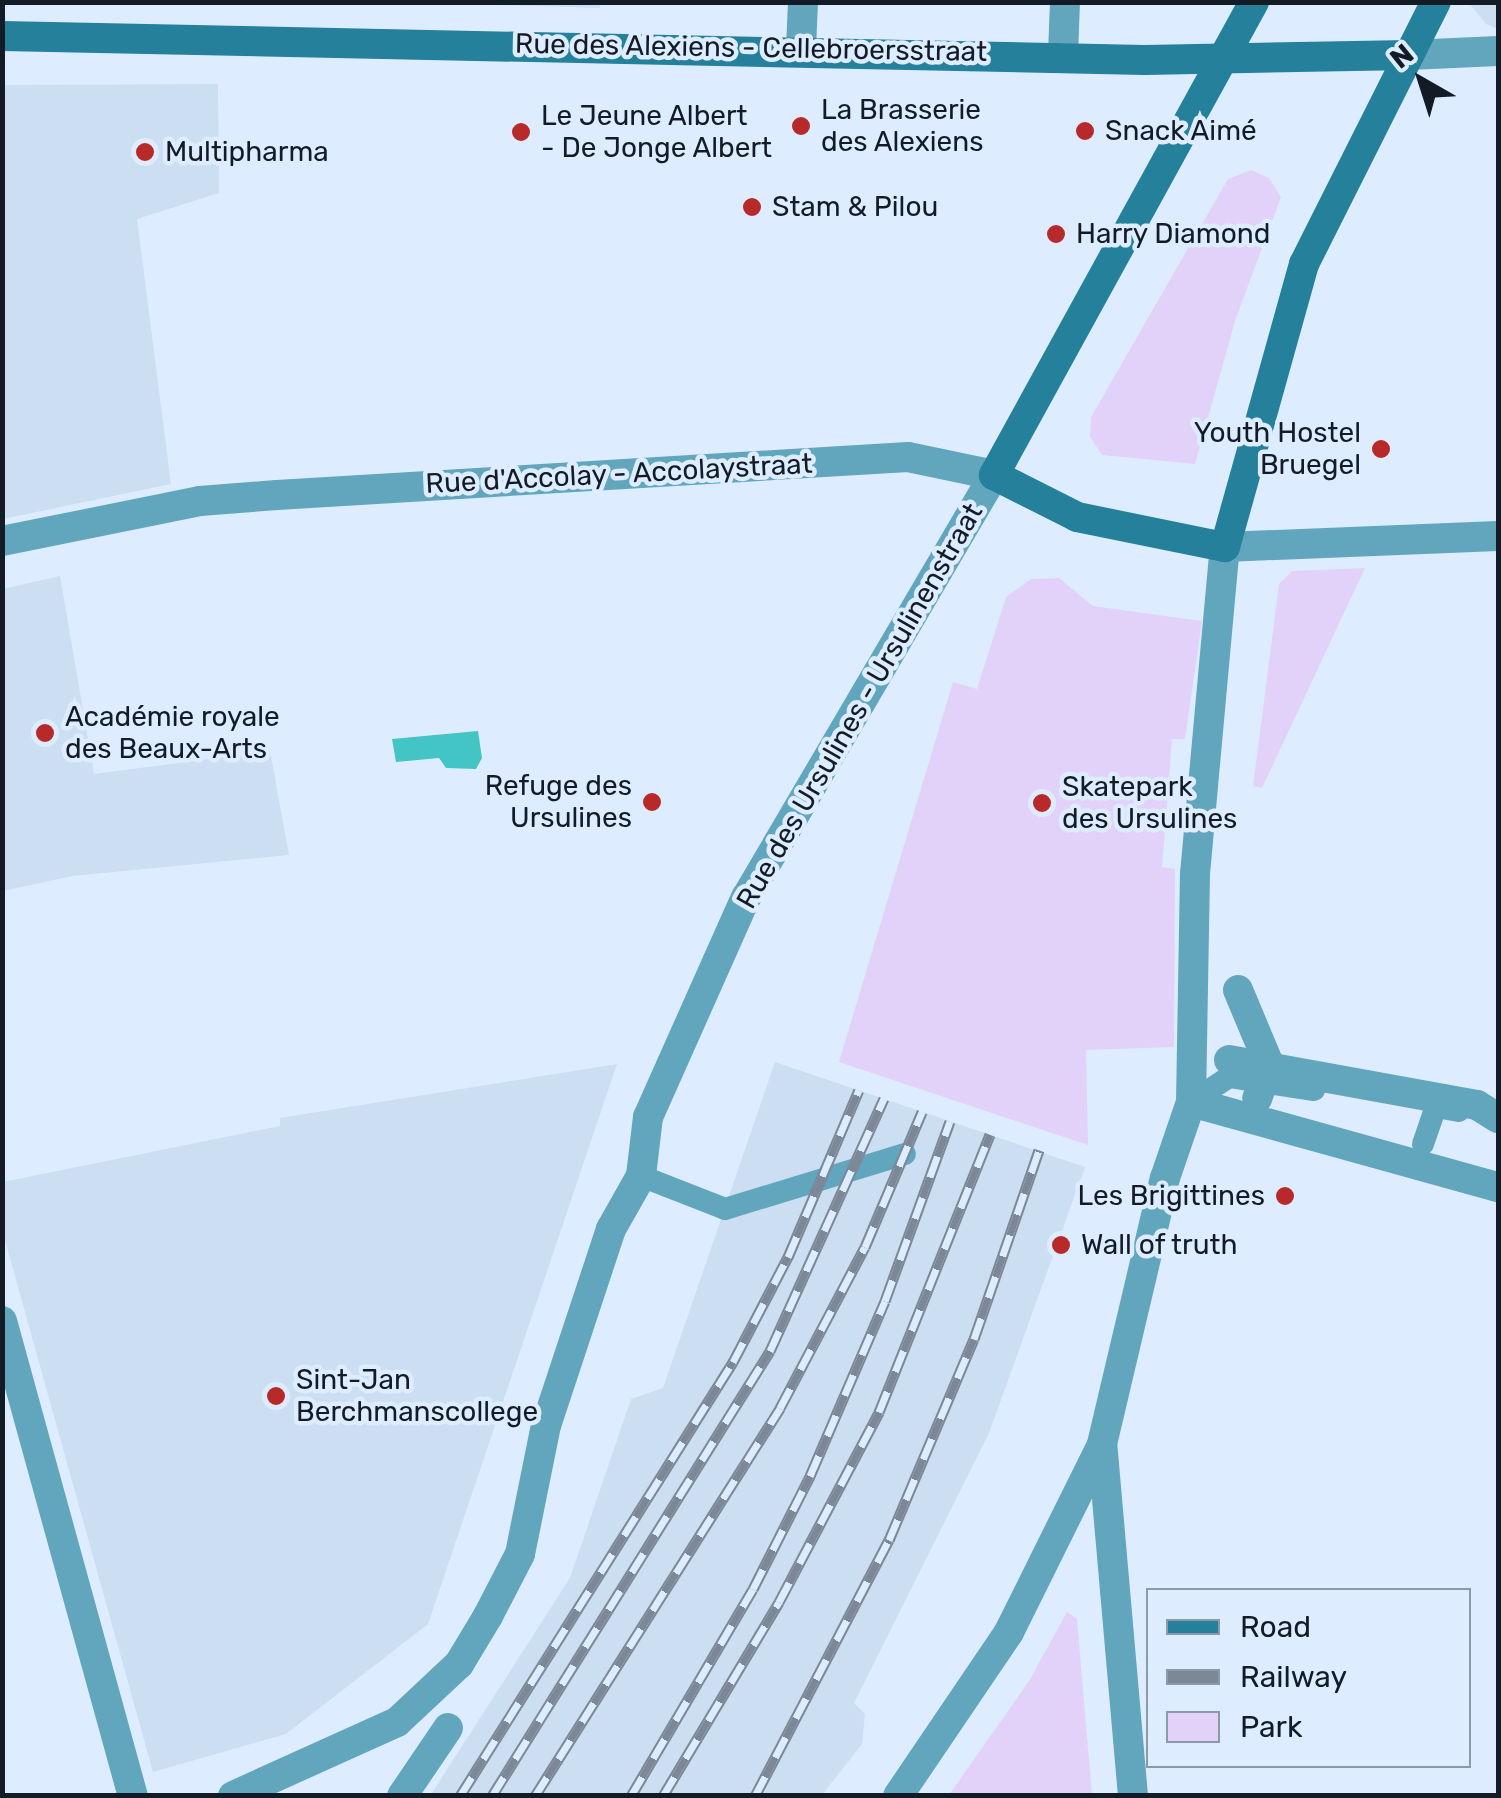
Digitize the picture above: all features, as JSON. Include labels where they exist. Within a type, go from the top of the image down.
[{"type":"street","points":[[801,50],[803,2]]},
{"type":"street","points":[[1063,54],[1065,2]]},
{"type":"street","points":[[994,475],[1254,2]]},
{"type":"street","points":[[898,1796],[1009,1632],[1102,1444],[1165,1178],[1191,1102],[1195,874],[1225,547],[1304,264],[1436,2]]},
{"type":"street","name":"Rue des Alexiens - Cellebroersstraat","points":[[2,36],[1224,58],[1498,52]]},
{"type":"street","name":"Rue d'Accolay - Accolaystraat","points":[[2,542],[200,501],[908,456],[994,475],[1077,517],[1225,547]]},
{"type":"street","name":"Rue des Ursulines - Ursulinenstraat","points":[[234,1796],[397,1722],[458,1664],[520,1554],[546,1425],[612,1229],[641,1176],[648,1118],[746,897],[994,475]]},
{"type":"street","points":[[1225,547],[1498,536]]},
{"type":"street","points":[[1238,990],[1263,1082]]},
{"type":"street","points":[[1229,1060],[1263,1082],[1477,1105],[1496,1111]]},
{"type":"street","points":[[1191,1102],[1498,1188]]},
{"type":"street","points":[[2,1321],[134,1796]]},
{"type":"street","points":[[1102,1444],[1132,1796]]},
{"type":"street","points":[[402,1796],[448,1728]]},
{"type":"lane","points":[[1191,1102],[1229,1077],[1436,1108],[1496,1111]]},
{"type":"lane","points":[[1423,1144],[1436,1108]]},
{"type":"lane","points":[[641,1176],[725,1208],[905,1154]]},
{"type":"shaded area","points":[[600,2],[600,8],[426,3]]},
{"type":"shaded area","points":[[1469,3],[1498,3],[1498,29],[1486,24]]},
{"type":"shaded area","points":[[218,84],[219,193],[137,219],[171,484],[3,519],[3,85]]},
{"type":"shaded area","name":"Académie royale des Beaux-Arts","points":[[60,576],[94,774],[270,751],[289,855],[72,876],[3,891],[3,589]]},
{"type":"shaded area","points":[[478,731],[482,758],[476,769],[446,768],[439,758],[396,762],[392,739]]},
{"type":"shaded area","points":[[775,1062],[1085,1167],[989,1433],[854,1703],[865,1714],[862,1744],[822,1795],[430,1796],[570,1578],[631,1399],[663,1388]]},
{"type":"shaded area","name":"Sint-Jan Berchmanscollege","points":[[617,1064],[428,1624],[286,1734],[153,1772],[3,1233],[3,1182],[280,1126],[280,1118]]},
{"type":"green space","points":[[1251,170],[1269,178],[1281,197],[1235,321],[1195,464],[1102,455],[1090,437],[1091,417],[1228,179]]},
{"type":"green space","points":[[1365,568],[1262,788],[1253,786],[1279,584],[1292,571]]},
{"type":"green space","name":"Skatepark des Ursulines","points":[[1059,578],[1093,606],[1202,621],[1185,739],[1172,739],[1162,867],[1175,869],[1174,1047],[1086,1050],[1088,1145],[839,1062],[953,682],[977,689],[1006,597],[1031,579]]},
{"type":"green space","points":[[1067,1612],[1077,1619],[1092,1795],[949,1795],[1029,1681]]},
{"type":"railway","points":[[460,1796],[733,1362],[788,1257],[859,1090]]},
{"type":"railway","points":[[492,1796],[770,1351],[884,1098]]},
{"type":"railway","points":[[535,1796],[780,1408],[865,1247],[922,1112]]},
{"type":"railway","points":[[631,1796],[753,1589],[810,1476],[885,1301],[950,1121]]},
{"type":"railway","points":[[663,1796],[779,1602],[879,1412],[990,1134]]},
{"type":"railway","points":[[755,1796],[889,1540],[974,1339],[1039,1150]]},
{"type":"place","name":"La Brasserie des Alexiens","points":[[801,126]]},
{"type":"place","name":"Snack Aimé","points":[[1085,131]]},
{"type":"place","name":"Le Jeune Albert - De Jonge Albert","points":[[521,132]]},
{"type":"place","name":"Multipharma","points":[[145,152]]},
{"type":"place","name":"Stam & Pilou","points":[[752,207]]},
{"type":"place","name":"Harry Diamond","points":[[1056,234]]},
{"type":"place","name":"Youth Hostel Bruegel","points":[[1381,449]]},
{"type":"place","name":"Académie royale des Beaux-Arts","points":[[45,733]]},
{"type":"place","name":"Refuge des Ursulines","points":[[652,802]]},
{"type":"place","name":"Skatepark des Ursulines","points":[[1042,803]]},
{"type":"place","name":"Les Brigittines","points":[[1285,1196]]},
{"type":"place","name":"Wall of truth","points":[[1061,1245]]},
{"type":"place","name":"Sint-Jan Berchmanscollege","points":[[276,1396]]}]
